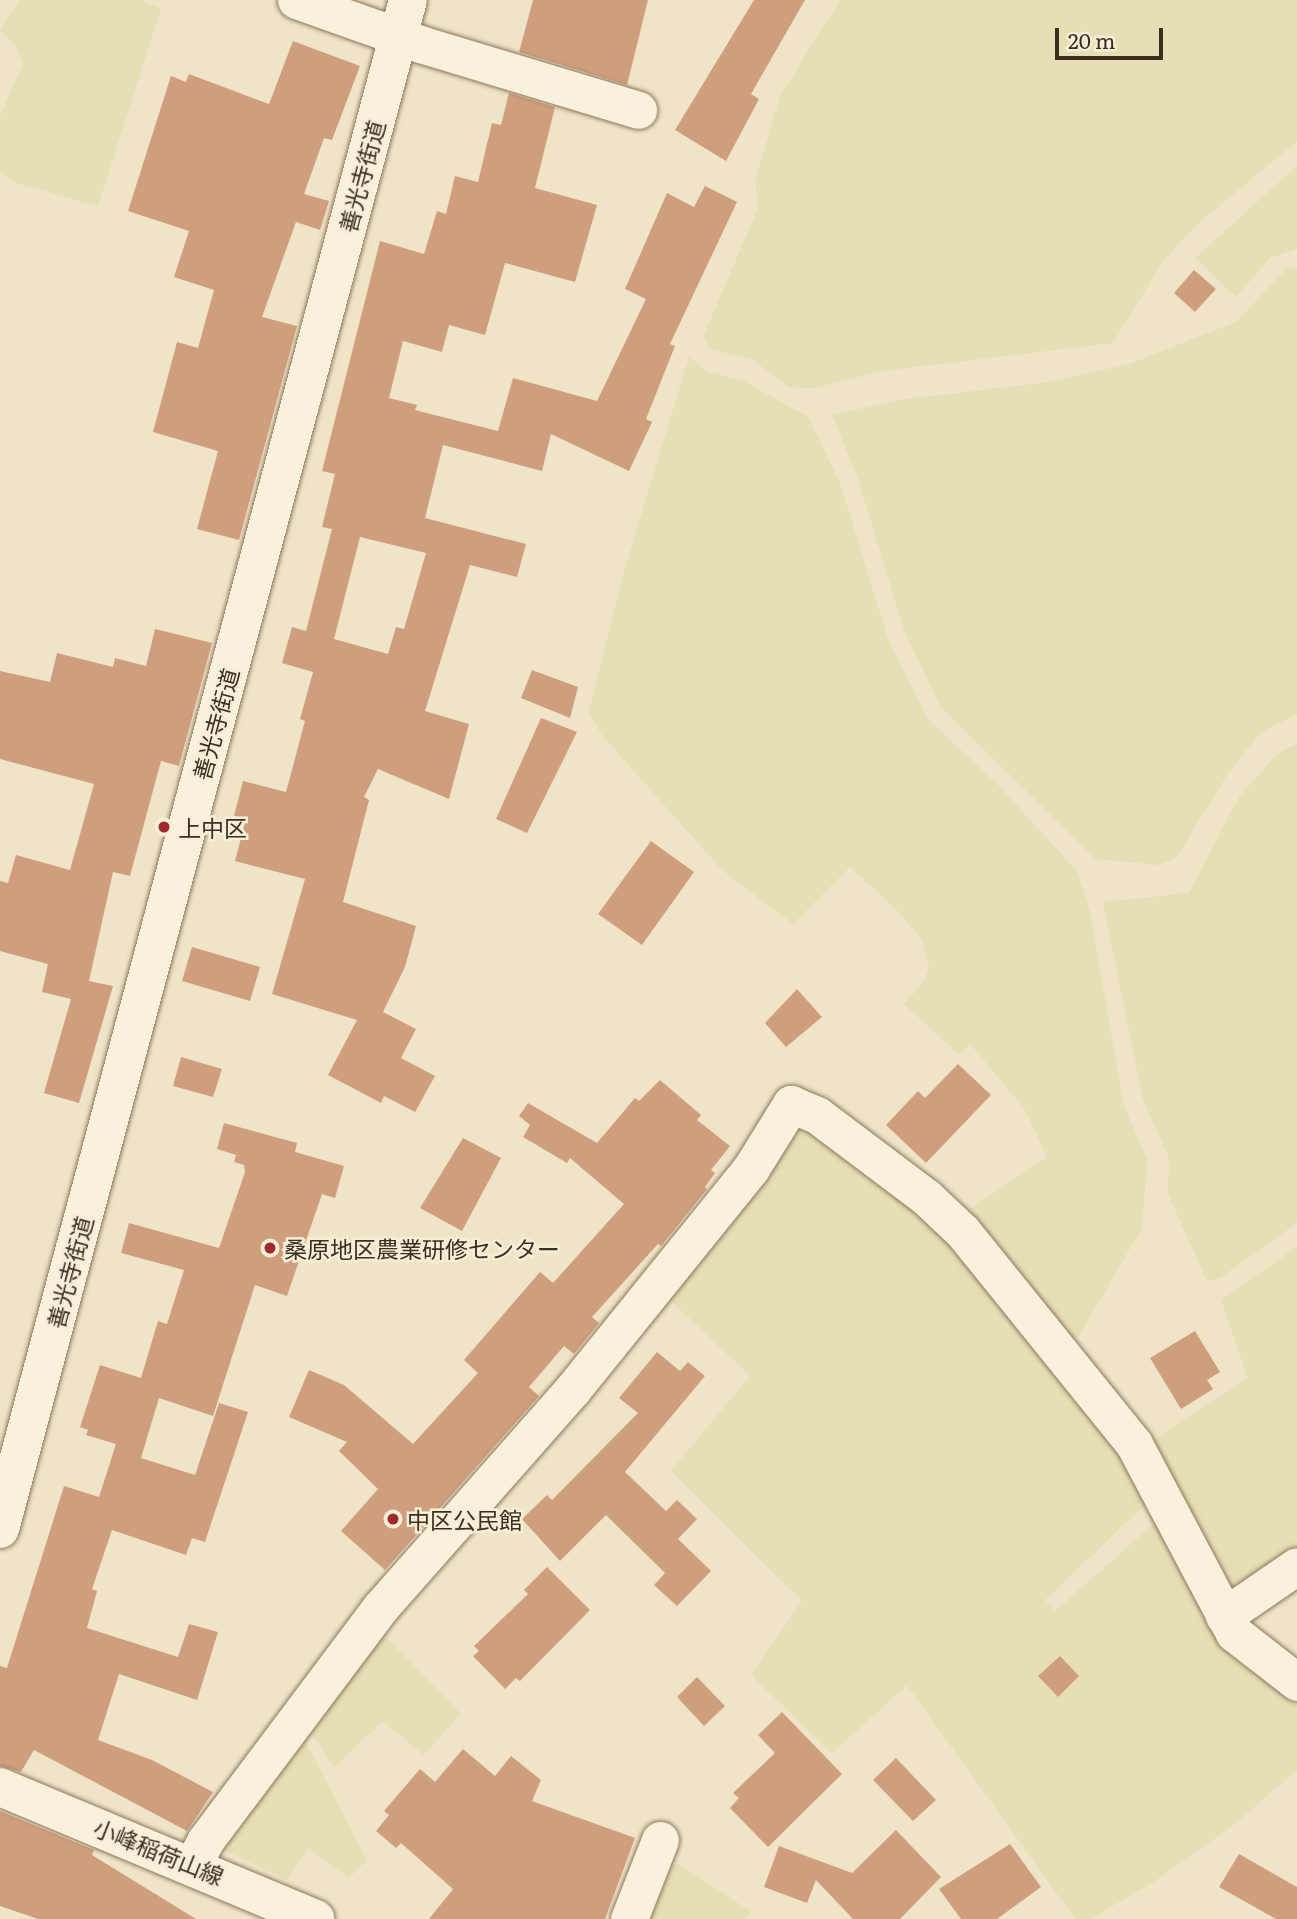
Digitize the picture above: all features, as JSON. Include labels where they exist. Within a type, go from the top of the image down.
[{"type":"street","points":[[296,0],[398,36],[638,110]]},
{"type":"street","name":"善光寺街道","points":[[0,1529],[408,0]]},
{"type":"street","points":[[193,1864],[205,1841],[380,1608],[598,1358],[750,1170],[790,1104],[817,1115],[926,1197],[963,1232],[1134,1444],[1234,1633],[1297,1682]]},
{"type":"street","points":[[1224,1616],[1297,1566]]},
{"type":"street","name":"小峰稲荷山線","points":[[0,1787],[193,1864],[316,1919]]},
{"type":"street","points":[[629,1919],[660,1840]]},
{"type":"shaded area","points":[[19,0],[141,0],[161,9],[98,206],[14,182],[0,172],[0,116],[23,63],[16,46],[0,30]]},
{"type":"shaded area","points":[[840,0],[1297,0],[1297,141],[1195,226],[1162,263],[1113,343],[882,371],[815,388],[788,387],[753,360],[710,349],[703,337],[758,208],[755,181],[780,96]]},
{"type":"shaded area","points":[[1297,166],[1297,249],[1270,258],[1236,297],[1195,258]]},
{"type":"shaded area","points":[[1287,268],[1297,269],[1297,714],[1260,733],[1229,772],[1177,857],[1159,865],[1095,859],[940,706],[904,630],[858,479],[832,415],[899,400],[1049,382],[1129,364],[1236,322]]},
{"type":"shaded area","points":[[689,357],[708,372],[744,381],[808,417],[840,483],[888,639],[928,719],[1000,787],[1077,871],[1090,911],[1123,1103],[1147,1159],[1142,1228],[1078,1337],[1069,1339],[964,1213],[1047,1157],[1024,1108],[970,1044],[959,1055],[904,1004],[924,982],[929,965],[923,942],[900,913],[850,867],[793,924],[722,870],[601,734],[589,712],[626,565]]},
{"type":"shaded area","points":[[1297,744],[1297,1223],[1220,1278],[1207,1281],[1168,1194],[1169,1158],[1143,1100],[1103,902],[1189,893],[1239,797],[1277,754]]},
{"type":"shaded area","points":[[811,1131],[953,1240],[1126,1451],[1148,1502],[1045,1600],[1055,1611],[1157,1521],[1221,1641],[1297,1706],[1297,1770],[1231,1827],[1152,1883],[1090,1919],[1075,1919],[907,1685],[832,1753],[751,1675],[802,1601],[671,1471],[750,1376],[666,1296],[797,1133]]},
{"type":"shaded area","points":[[1297,1247],[1297,1551],[1229,1598],[1146,1445],[1248,1378],[1221,1300]]},
{"type":"shaded area","points":[[381,1638],[388,1639],[461,1714],[424,1755],[383,1721],[334,1767],[308,1728]]},
{"type":"shaded area","points":[[302,1735],[367,1860],[349,1878],[308,1848],[287,1880],[222,1849],[222,1840]]},
{"type":"shaded area","points":[[679,1864],[752,1912],[745,1919],[642,1919],[664,1868]]},
{"type":"building","points":[[533,0],[648,0],[627,85],[519,52]]},
{"type":"building","points":[[754,0],[805,0],[751,94],[759,99],[726,161],[675,130]]},
{"type":"building","points":[[293,41],[360,66],[332,140],[324,138],[304,194],[329,201],[320,230],[296,222],[262,317],[297,326],[239,540],[197,529],[218,451],[153,432],[177,342],[198,348],[214,290],[174,277],[189,231],[128,211],[171,76],[186,82],[189,74],[269,104]]},
{"type":"building","points":[[509,93],[555,107],[535,188],[597,205],[575,282],[505,263],[485,335],[449,325],[442,352],[403,341],[389,398],[417,405],[415,410],[498,431],[513,378],[597,401],[646,299],[625,289],[667,193],[694,207],[705,186],[737,202],[670,344],[675,346],[646,419],[652,422],[629,471],[551,434],[542,471],[443,445],[425,518],[526,544],[517,577],[470,565],[425,711],[469,724],[449,799],[378,769],[364,797],[369,800],[343,902],[416,926],[405,967],[383,1012],[416,1029],[401,1058],[435,1076],[415,1112],[384,1096],[381,1103],[328,1075],[357,1020],[272,994],[305,879],[235,861],[246,819],[234,816],[243,781],[286,792],[305,721],[300,719],[313,672],[282,663],[292,627],[306,631],[332,529],[322,527],[335,474],[322,471],[380,241],[424,254],[437,211],[446,214],[455,176],[478,182],[492,123],[501,125]],"holes":[[[360,537],[426,553],[404,629],[396,627],[388,654],[334,639]]]},
{"type":"building","points":[[1194,270],[1216,289],[1195,312],[1174,293]]},
{"type":"building","points":[[155,629],[212,643],[179,766],[161,761],[130,876],[113,872],[89,981],[113,986],[79,1103],[44,1093],[71,999],[42,992],[48,964],[0,951],[0,881],[8,883],[16,855],[70,870],[94,784],[0,759],[0,671],[50,682],[57,653],[113,667],[115,658],[146,666]]},
{"type":"building","points":[[532,670],[578,687],[570,718],[521,698]]},
{"type":"building","points":[[541,718],[577,732],[527,833],[496,819]]},
{"type":"building","points":[[651,841],[694,872],[642,945],[598,914]]},
{"type":"building","points":[[192,947],[260,967],[250,1001],[182,981]]},
{"type":"building","points":[[797,989],[822,1017],[786,1047],[765,1023]]},
{"type":"building","points":[[181,1057],[222,1069],[213,1097],[173,1086]]},
{"type":"building","points":[[958,1064],[991,1095],[926,1163],[886,1125],[918,1091],[925,1098]]},
{"type":"building","points":[[660,1080],[701,1115],[697,1120],[730,1146],[711,1170],[715,1173],[705,1187],[707,1189],[661,1246],[658,1244],[592,1317],[599,1323],[574,1354],[564,1346],[529,1387],[539,1396],[385,1570],[341,1531],[378,1489],[339,1451],[347,1442],[289,1417],[309,1370],[344,1385],[413,1444],[478,1373],[464,1360],[540,1272],[553,1283],[624,1204],[570,1158],[567,1163],[523,1137],[530,1125],[519,1116],[528,1103],[597,1143],[635,1098],[639,1101]]},
{"type":"building","points":[[224,1123],[297,1143],[295,1152],[344,1166],[335,1198],[322,1194],[287,1296],[255,1285],[213,1416],[159,1398],[141,1458],[195,1475],[219,1403],[248,1412],[205,1542],[192,1538],[186,1555],[112,1530],[92,1589],[97,1591],[87,1628],[178,1657],[189,1624],[218,1632],[197,1700],[119,1674],[98,1740],[152,1760],[213,1792],[187,1831],[34,1750],[21,1772],[0,1766],[0,1666],[7,1668],[64,1486],[99,1497],[116,1444],[86,1435],[88,1430],[80,1427],[100,1365],[141,1378],[158,1321],[167,1324],[184,1270],[121,1253],[129,1223],[219,1248],[245,1172],[244,1165],[234,1162],[236,1155],[217,1149]]},
{"type":"building","points":[[463,1138],[501,1158],[462,1231],[420,1208]]},
{"type":"building","points":[[1195,1331],[1220,1372],[1207,1380],[1213,1389],[1181,1409],[1150,1358]]},
{"type":"building","points":[[657,1352],[680,1371],[688,1362],[705,1376],[625,1472],[666,1511],[677,1500],[697,1519],[678,1539],[711,1571],[677,1606],[654,1585],[665,1573],[606,1515],[560,1561],[522,1519],[547,1495],[552,1500],[638,1413],[619,1398]]},
{"type":"building","points":[[547,1567],[590,1610],[520,1681],[516,1678],[505,1689],[473,1656],[479,1651],[474,1646],[528,1594],[524,1590]]},
{"type":"building","points":[[1060,1656],[1079,1676],[1058,1697],[1038,1676]]},
{"type":"building","points":[[697,1677],[725,1706],[704,1726],[677,1697]]},
{"type":"building","points":[[782,1712],[842,1774],[768,1847],[730,1808],[739,1798],[733,1793],[775,1753],[758,1735]]},
{"type":"building","points":[[463,1749],[495,1776],[511,1756],[541,1780],[532,1801],[635,1838],[605,1919],[429,1919],[453,1889],[401,1843],[396,1848],[376,1831],[389,1815],[384,1811],[420,1769],[435,1782]]},
{"type":"building","points":[[896,1758],[936,1800],[913,1821],[873,1780]]},
{"type":"building","points":[[0,1811],[94,1850],[92,1855],[196,1919],[38,1919],[0,1906]]},
{"type":"building","points":[[896,1830],[941,1877],[900,1919],[853,1919],[816,1880],[807,1903],[764,1887],[779,1846],[852,1873]]},
{"type":"building","points":[[1010,1844],[1041,1887],[997,1919],[961,1919],[939,1889]]},
{"type":"building","points":[[1239,1854],[1297,1887],[1297,1919],[1276,1919],[1219,1887]]},
{"type":"place","name":"上中区","points":[[164,827]]},
{"type":"place","name":"桑原地区農業研修センター","points":[[270,1248]]},
{"type":"place","name":"中区公民館","points":[[393,1519]]}]
